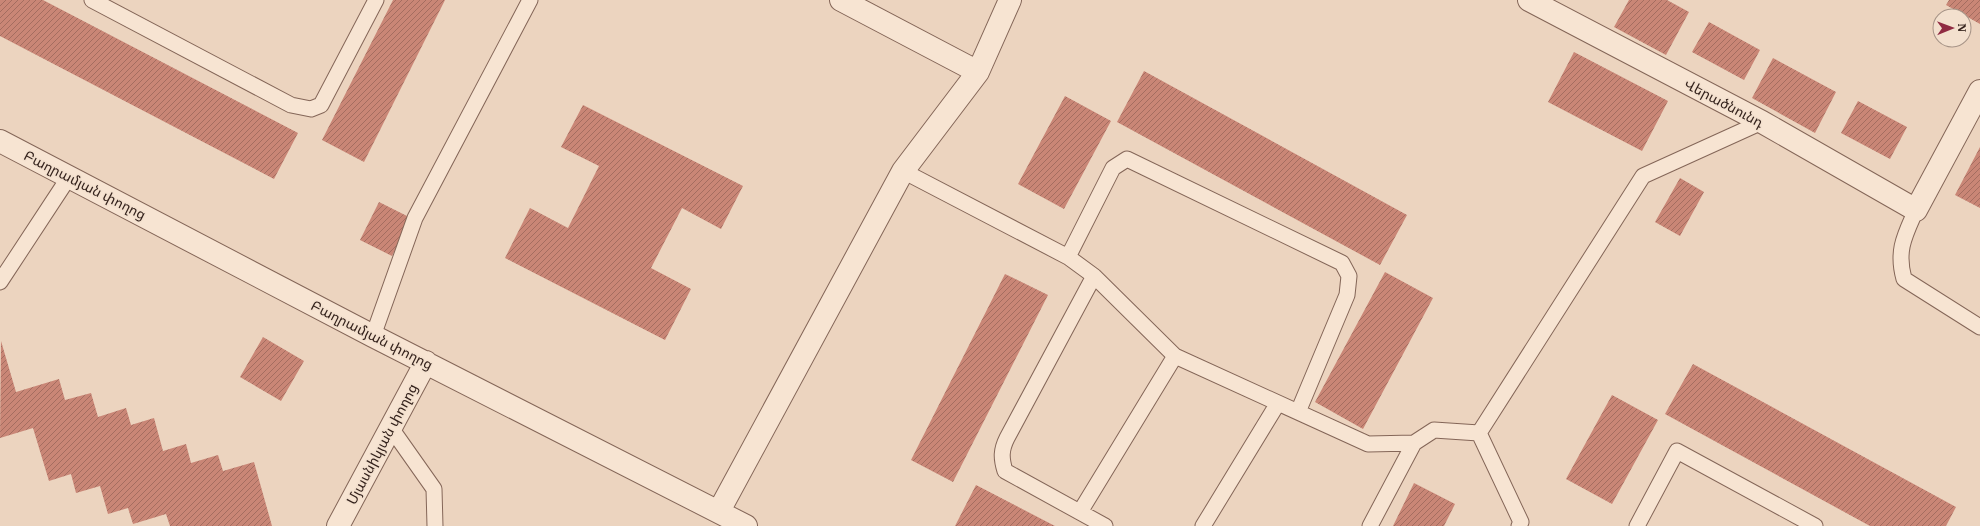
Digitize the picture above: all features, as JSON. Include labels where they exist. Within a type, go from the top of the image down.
[{"type":"street","points":[[841,0],[978,72]]},
{"type":"street","points":[[719,511],[903,171],[978,72],[1010,0]]},
{"type":"street","name":"Վերածնունդ","points":[[1529,0],[1762,122],[1916,210]]},
{"type":"street","points":[[1916,210],[1980,91]]},
{"type":"street","name":"Բաղրամյան փողոց","points":[[0,141],[373,336],[746,526]]},
{"type":"street","name":"Մյասնիկյան փողոց","points":[[338,526],[426,362]]},
{"type":"lane","points":[[92,0],[291,105],[311,109],[321,104],[376,0]]},
{"type":"lane","points":[[373,336],[415,218],[530,0]]},
{"type":"lane","points":[[1478,433],[1644,176],[1762,122]]},
{"type":"lane","points":[[1068,257],[1113,168],[1127,158],[1342,263],[1350,276],[1347,295],[1298,412]]},
{"type":"lane","points":[[903,171],[1068,257],[1094,276],[1175,356],[1368,444],[1414,443]]},
{"type":"lane","points":[[0,282],[68,177]]},
{"type":"lane","points":[[1916,210],[1901,243],[1900,266],[1904,279],[1980,327]]},
{"type":"lane","points":[[1094,276],[1007,438],[1003,447],[1002,459],[1005,471],[1105,526]]},
{"type":"lane","points":[[1080,512],[1175,356]]},
{"type":"lane","points":[[1203,526],[1278,403]]},
{"type":"lane","points":[[390,428],[434,489],[435,526]]},
{"type":"lane","points":[[1370,526],[1414,443],[1434,430],[1478,433]]},
{"type":"lane","points":[[1478,433],[1523,525]]},
{"type":"lane","points":[[1636,526],[1677,451],[1815,526]]},
{"type":"building","points":[[0,0],[43,0],[298,133],[274,179],[0,36]]},
{"type":"building","points":[[393,0],[445,0],[364,162],[322,140]]},
{"type":"building","points":[[1629,0],[1667,0],[1689,12],[1666,55],[1614,27]]},
{"type":"building","points":[[1949,0],[1980,0],[1980,24],[1972,20],[1972,8],[1951,8],[1946,5]]},
{"type":"building","points":[[1709,22],[1760,50],[1744,80],[1692,52]]},
{"type":"building","points":[[1574,52],[1668,101],[1642,151],[1548,102]]},
{"type":"building","points":[[1773,58],[1836,92],[1815,133],[1752,98]]},
{"type":"building","points":[[1144,71],[1407,215],[1380,265],[1117,122]]},
{"type":"building","points":[[1065,96],[1111,121],[1064,209],[1018,184]]},
{"type":"building","points":[[1858,101],[1907,127],[1890,159],[1841,133]]},
{"type":"building","points":[[583,105],[743,186],[721,229],[682,208],[651,268],[691,289],[665,340],[505,258],[530,208],[568,228],[599,166],[561,147]]},
{"type":"building","points":[[1980,147],[1980,208],[1955,195]]},
{"type":"building","points":[[1680,178],[1704,192],[1680,236],[1655,222]]},
{"type":"building","points":[[379,202],[411,218],[392,256],[360,240]]},
{"type":"building","points":[[1385,272],[1433,298],[1363,429],[1315,402]]},
{"type":"building","points":[[1005,274],[1048,295],[953,482],[911,460]]},
{"type":"building","points":[[263,337],[304,361],[281,401],[240,377]]},
{"type":"building","points":[[1,341],[16,392],[59,379],[65,400],[91,393],[98,417],[126,408],[131,425],[154,418],[163,451],[186,444],[191,463],[218,455],[223,471],[254,462],[272,526],[170,526],[166,514],[133,524],[128,508],[108,514],[100,486],[76,493],[71,474],[49,481],[33,428],[0,438]]},
{"type":"building","points":[[1693,364],[1956,507],[1946,526],[1870,526],[1665,414]]},
{"type":"building","points":[[1612,395],[1658,420],[1612,504],[1566,479]]},
{"type":"building","points":[[1414,483],[1455,504],[1444,526],[1393,526]]},
{"type":"building","points":[[976,485],[1055,526],[955,526]]}]
